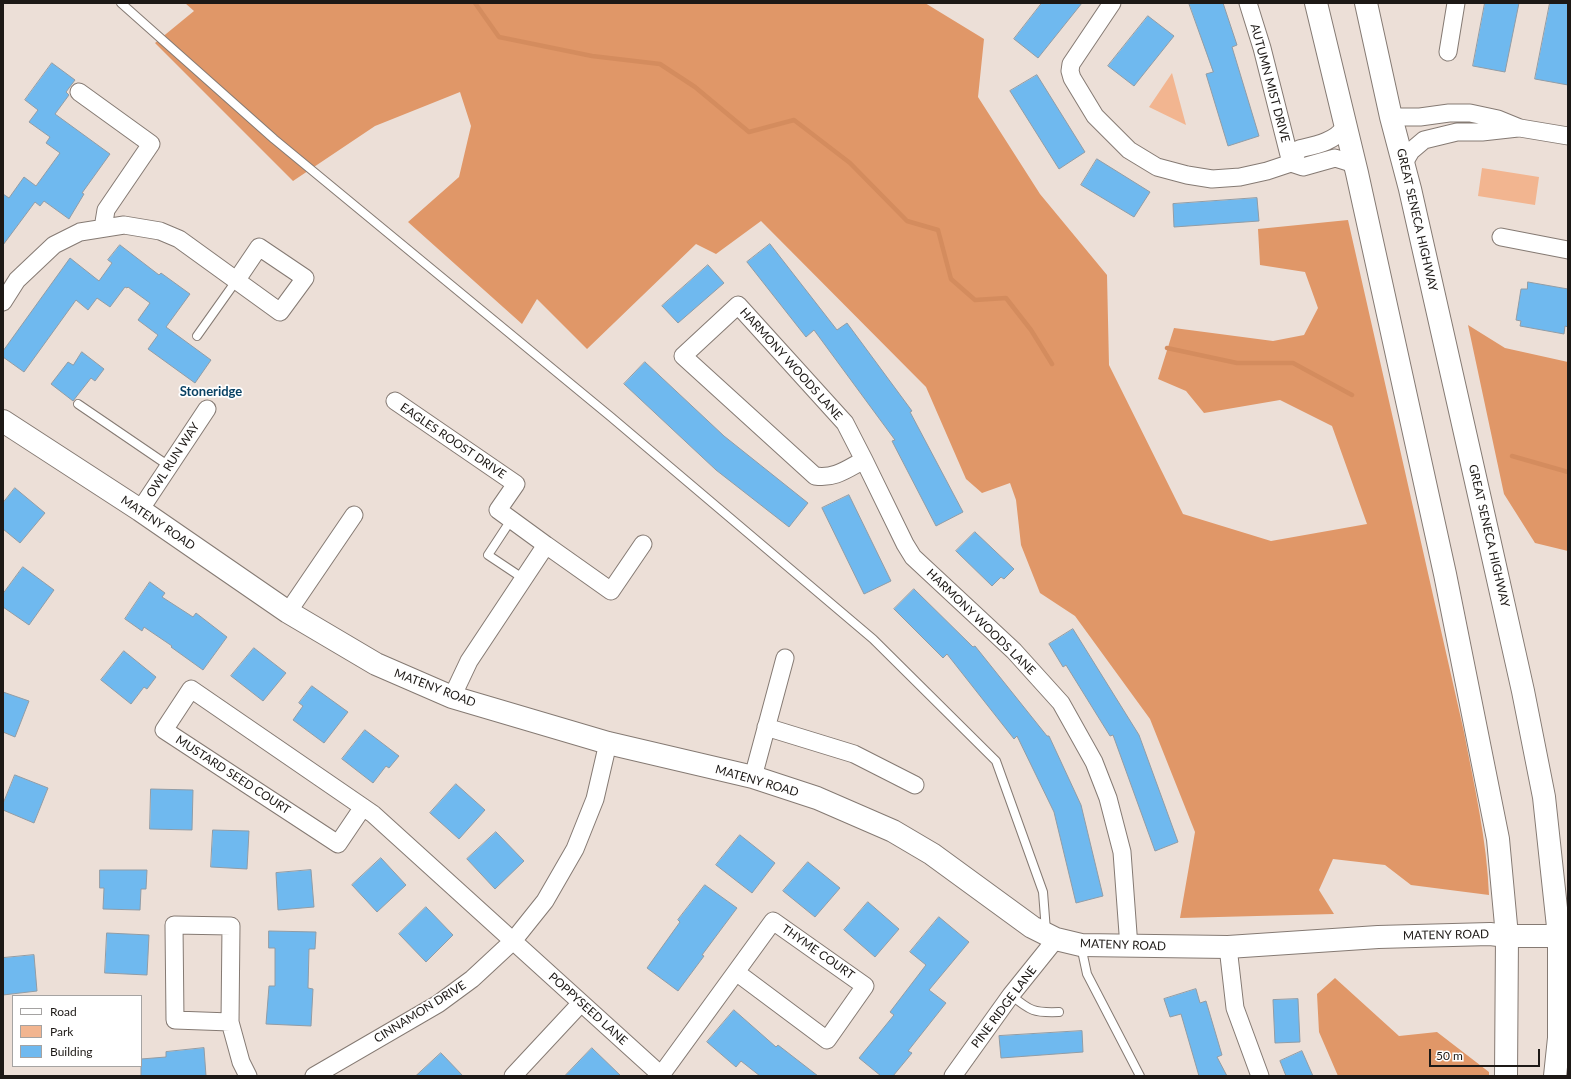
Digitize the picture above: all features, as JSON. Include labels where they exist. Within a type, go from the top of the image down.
[{"type":"main road","points":[[1316,3],[1357,173],[1445,574],[1477,727],[1498,839],[1507,936],[1506,1076]]},
{"type":"main road","name":"GREAT SENECA HIGHWAY","points":[[1366,3],[1391,117],[1404,163],[1523,691],[1544,797],[1559,936],[1559,1038],[1555,1076]]},
{"type":"main road","name":"MATENY ROAD","points":[[3,421],[140,510],[288,612],[376,664],[452,697],[608,743],[753,778],[817,798],[893,831],[932,854],[1032,927],[1052,937],[1080,945],[1228,948],[1378,937],[1490,934],[1507,936],[1559,936]]},
{"type":"street","points":[[1112,3],[1071,64],[1070,71],[1072,78],[1095,116],[1130,150],[1157,167],[1187,175],[1212,179],[1240,177],[1268,171],[1291,163],[1303,167],[1335,158],[1351,163],[1357,173]]},
{"type":"street","name":"AUTUMN MIST DRIVE","points":[[1248,3],[1262,48],[1291,163]]},
{"type":"street","points":[[1448,52],[1456,3]]},
{"type":"street","points":[[79,92],[151,144],[106,210],[103,228]]},
{"type":"street","points":[[1391,117],[1420,117],[1449,113],[1470,113],[1498,119],[1520,128],[1568,136]]},
{"type":"street","points":[[1291,163],[1299,149],[1331,140],[1345,127]]},
{"type":"street","points":[[1404,163],[1411,151],[1424,140],[1457,132],[1482,132],[1520,128]]},
{"type":"street","points":[[3,302],[17,280],[54,245],[80,232],[124,225],[160,231],[179,240],[236,280]]},
{"type":"street","points":[[1501,237],[1567,246]]},
{"type":"street","name":"HARMONY WOODS LANE","points":[[864,460],[838,474],[826,478],[815,476],[683,356],[738,305],[845,423],[864,460],[905,544],[913,557],[1014,651],[1061,703],[1094,762],[1108,798],[1122,852],[1129,947]]},
{"type":"street","name":"EAGLES ROOST DRIVE","points":[[395,401],[516,484],[498,510],[611,591],[643,544]]},
{"type":"street","name":"OWL RUN WAY","points":[[140,510],[207,409]]},
{"type":"street","points":[[288,612],[354,515]]},
{"type":"street","points":[[452,697],[469,661],[546,545]]},
{"type":"street","points":[[753,778],[785,658]]},
{"type":"street","name":"MUSTARD SEED COURT","points":[[363,807],[338,844],[164,730],[191,689],[363,807],[373,814],[514,941]]},
{"type":"street","points":[[766,727],[854,754],[915,785]]},
{"type":"street","name":"CINNAMON DRIVE","points":[[314,1076],[438,1004],[472,979],[514,941],[545,901],[575,849],[595,799],[608,743]]},
{"type":"street","name":"THYME COURT","points":[[662,1075],[736,972],[773,921],[865,986],[827,1040],[736,972]]},
{"type":"street","points":[[230,1022],[175,1020],[174,925],[231,926],[232,964],[230,1022],[241,1062],[248,1076]]},
{"type":"street","name":"PINE RIDGE LANE","points":[[953,1076],[1052,937]]},
{"type":"street","name":"POPPYSEED LANE","points":[[514,941],[581,1004],[662,1075]]},
{"type":"street","points":[[1228,948],[1235,1008],[1260,1076]]},
{"type":"street","points":[[513,1076],[581,1004]]},
{"type":"lane","points":[[120,3],[274,139],[611,417],[873,638],[996,761],[1043,892],[1052,937]]},
{"type":"lane","points":[[197,336],[236,280]]},
{"type":"lane","points":[[78,404],[169,466]]},
{"type":"lane","points":[[511,520],[488,555],[524,580]]},
{"type":"lane","points":[[1080,945],[1087,974],[1140,1076]]},
{"type":"lane","points":[[1011,995],[1025,1007],[1034,1011],[1059,1012]]},
{"type":"green space","points":[[1172,73],[1186,125],[1149,107]]},
{"type":"green space","points":[[1482,168],[1539,177],[1535,205],[1478,196]]},
{"type":"shaded area","points":[[185,3],[925,3],[984,39],[978,97],[1040,194],[1107,275],[1109,365],[1183,514],[1271,541],[1367,524],[1332,426],[1280,400],[1204,413],[1186,391],[1158,379],[1174,328],[1273,341],[1304,335],[1318,308],[1305,272],[1260,265],[1258,229],[1348,220],[1464,732],[1483,833],[1489,895],[1411,885],[1385,865],[1333,859],[1319,890],[1334,914],[1180,918],[1195,832],[1150,719],[1075,616],[1040,593],[1021,545],[1016,500],[1010,483],[982,493],[966,479],[926,387],[761,221],[716,254],[696,244],[587,349],[537,299],[522,324],[408,222],[459,177],[471,126],[460,92],[375,126],[293,181],[155,43],[194,11]]},
{"type":"shaded area","points":[[1468,325],[1505,348],[1568,362],[1568,551],[1535,543],[1504,494]]},
{"type":"shaded area","points":[[1335,978],[1399,1036],[1437,1032],[1489,1072],[1489,1076],[1338,1076],[1319,1032],[1317,994]]},
{"type":"building","points":[[1042,3],[1082,3],[1038,58],[1014,39]]},
{"type":"building","points":[[1189,3],[1223,3],[1237,45],[1232,47],[1259,136],[1228,146],[1206,74],[1213,72]]},
{"type":"building","points":[[1485,3],[1519,3],[1505,72],[1473,66]]},
{"type":"building","points":[[1550,3],[1568,3],[1568,85],[1535,79]]},
{"type":"building","points":[[1148,16],[1174,36],[1134,86],[1108,66]]},
{"type":"building","points":[[52,63],[75,80],[66,92],[69,95],[55,114],[110,154],[82,193],[84,194],[69,219],[44,201],[40,206],[35,202],[3,245],[3,194],[9,198],[24,177],[36,186],[60,153],[46,143],[50,137],[29,122],[38,110],[25,100]]},
{"type":"building","points":[[1037,75],[1085,152],[1059,169],[1010,91]]},
{"type":"building","points":[[1097,159],[1150,192],[1134,217],[1081,185]]},
{"type":"building","points":[[1257,198],[1259,221],[1174,227],[1173,204]]},
{"type":"building","points":[[770,244],[837,330],[847,323],[912,411],[910,412],[963,512],[936,526],[892,441],[895,440],[814,330],[806,337],[747,262]]},
{"type":"building","points":[[120,245],[159,275],[161,273],[190,294],[166,327],[211,360],[195,383],[148,349],[158,335],[138,320],[150,303],[128,287],[125,287],[110,307],[97,298],[88,310],[76,300],[24,372],[3,357],[3,351],[70,258],[99,281],[112,263],[108,260]]},
{"type":"building","points":[[708,265],[724,283],[678,323],[662,306]]},
{"type":"building","points":[[1528,282],[1568,289],[1568,327],[1565,326],[1564,334],[1520,326],[1521,321],[1516,320],[1521,289],[1527,289]]},
{"type":"building","points":[[82,352],[104,369],[95,381],[91,378],[73,401],[51,384],[68,362],[73,365]]},
{"type":"building","points":[[645,362],[724,436],[808,503],[789,527],[716,470],[624,384]]},
{"type":"building","points":[[15,488],[45,513],[20,543],[3,529],[3,503]]},
{"type":"building","points":[[849,495],[891,581],[864,594],[822,508]]},
{"type":"building","points":[[975,532],[1014,569],[1004,579],[1001,577],[992,586],[956,551]]},
{"type":"building","points":[[23,567],[54,590],[29,625],[3,607],[3,594]]},
{"type":"building","points":[[150,582],[165,593],[162,597],[193,617],[196,613],[227,637],[203,670],[144,627],[142,631],[125,619]]},
{"type":"building","points":[[914,589],[973,647],[975,646],[1047,736],[1049,736],[1081,805],[1103,896],[1076,903],[1054,812],[1017,736],[1014,739],[947,654],[943,658],[894,609]]},
{"type":"building","points":[[1073,629],[1139,735],[1178,842],[1155,851],[1113,735],[1110,736],[1066,665],[1063,667],[1049,644]]},
{"type":"building","points":[[254,648],[286,673],[263,701],[231,676]]},
{"type":"building","points":[[124,651],[156,677],[147,689],[144,687],[131,704],[101,680]]},
{"type":"building","points":[[312,686],[348,712],[324,743],[293,720],[303,706],[299,703]]},
{"type":"building","points":[[3,692],[29,701],[15,737],[3,732]]},
{"type":"building","points":[[365,730],[399,756],[389,768],[386,766],[373,783],[342,759]]},
{"type":"building","points":[[15,775],[48,788],[34,823],[3,810],[3,804]]},
{"type":"building","points":[[456,784],[485,810],[459,839],[430,813]]},
{"type":"building","points":[[151,789],[193,790],[192,830],[150,829]]},
{"type":"building","points":[[213,830],[249,831],[247,869],[211,867]]},
{"type":"building","points":[[496,832],[524,861],[495,889],[467,859]]},
{"type":"building","points":[[740,835],[775,863],[752,893],[716,865]]},
{"type":"building","points":[[381,858],[406,885],[377,912],[352,885]]},
{"type":"building","points":[[808,862],[840,888],[815,917],[783,891]]},
{"type":"building","points":[[100,870],[147,870],[146,889],[141,889],[140,910],[103,909],[104,888],[100,888]]},
{"type":"building","points":[[311,870],[314,907],[278,910],[276,873]]},
{"type":"building","points":[[705,885],[737,908],[702,955],[704,956],[678,991],[647,968],[680,922],[678,920]]},
{"type":"building","points":[[868,902],[899,929],[875,957],[844,930]]},
{"type":"building","points":[[426,907],[453,935],[426,962],[399,934]]},
{"type":"building","points":[[939,917],[969,942],[929,990],[946,1003],[908,1051],[912,1053],[893,1076],[881,1076],[859,1058],[894,1015],[890,1012],[926,965],[910,952]]},
{"type":"building","points":[[269,931],[316,932],[315,949],[309,949],[308,988],[313,989],[311,1026],[266,1024],[269,986],[275,986],[275,948],[269,948]]},
{"type":"building","points":[[107,933],[149,935],[147,975],[105,973]]},
{"type":"building","points":[[34,955],[37,991],[3,995],[3,958]]},
{"type":"building","points":[[1196,989],[1200,1003],[1206,1001],[1222,1055],[1217,1057],[1227,1076],[1199,1076],[1181,1014],[1170,1017],[1164,999]]},
{"type":"building","points":[[1298,999],[1300,1042],[1275,1043],[1273,1000]]},
{"type":"building","points":[[734,1010],[776,1047],[778,1045],[818,1076],[760,1076],[741,1061],[736,1067],[707,1042]]},
{"type":"building","points":[[1082,1031],[1083,1052],[1001,1058],[999,1036]]},
{"type":"building","points":[[204,1048],[206,1076],[141,1076],[142,1059],[166,1057],[166,1052]]},
{"type":"building","points":[[592,1048],[621,1076],[565,1076]]},
{"type":"building","points":[[1302,1051],[1313,1076],[1286,1076],[1280,1061]]},
{"type":"building","points":[[441,1053],[463,1076],[416,1076]]},
{"type":"waterway","points":[[475,3],[499,37],[592,56],[660,64],[695,87],[749,132],[794,120],[850,163],[907,221],[938,230],[951,279],[975,300],[1006,298],[1031,330],[1052,364]]},
{"type":"waterway","points":[[1167,348],[1237,363],[1293,363],[1352,395]]},
{"type":"waterway","points":[[1512,456],[1568,472]]},
{"type":"district","name":"Stoneridge","points":[[211,392]]}]
